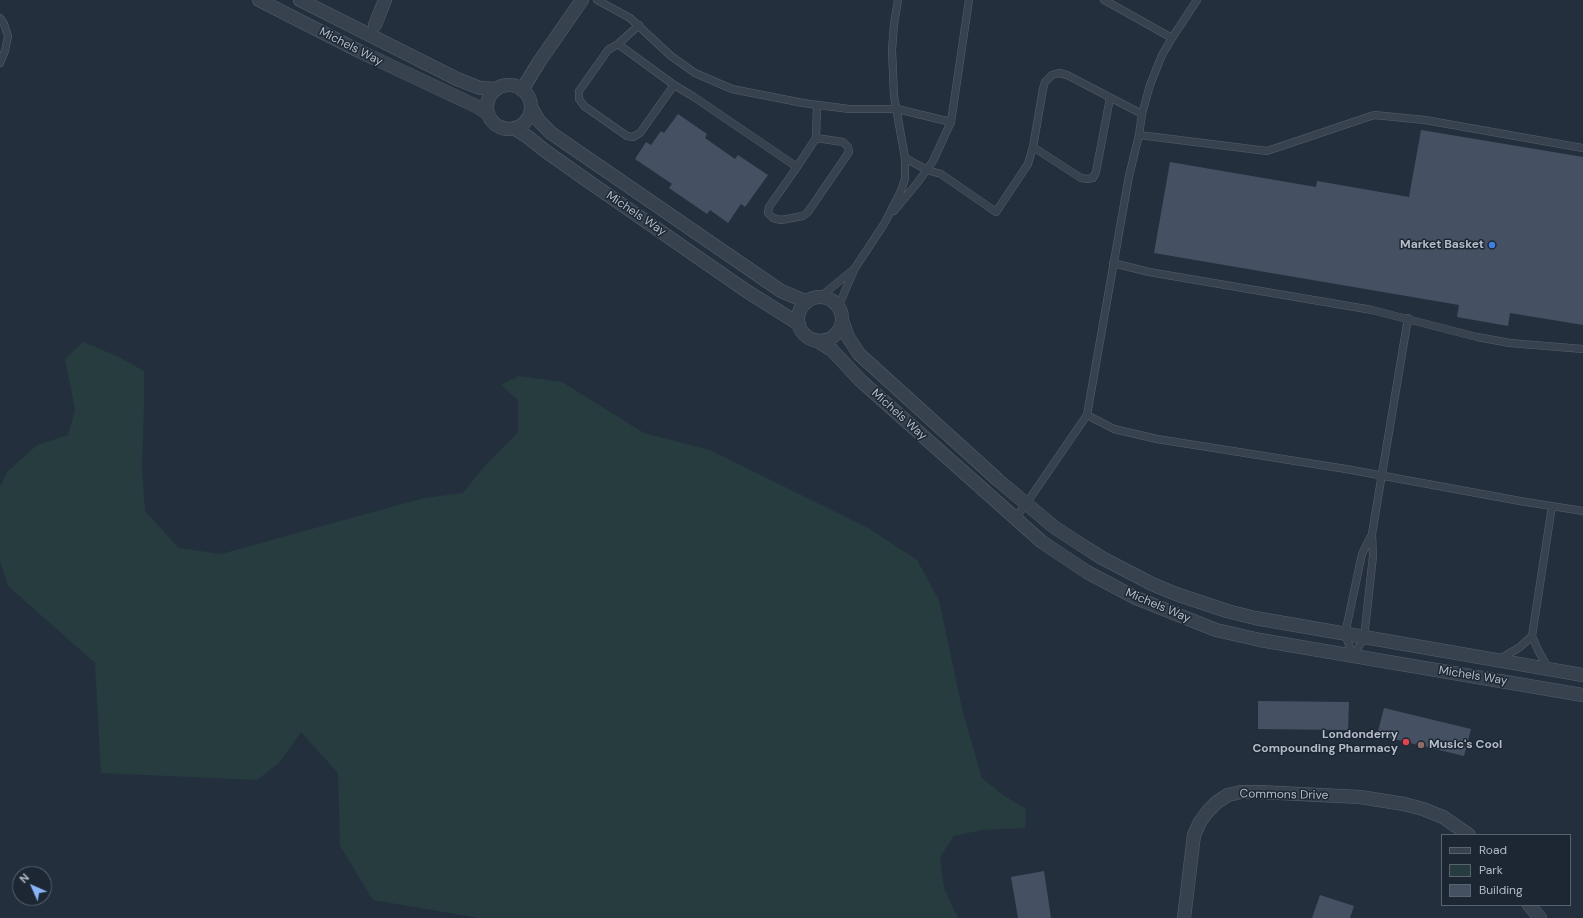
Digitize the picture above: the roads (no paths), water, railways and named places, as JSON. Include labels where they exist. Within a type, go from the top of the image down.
[{"type":"street","name":"Michels Way","points":[[259,0],[361,52],[478,107],[487,113]]},
{"type":"street","name":"Michels Way","points":[[300,0],[458,79],[480,88],[497,89]]},
{"type":"street","points":[[375,25],[385,0]]},
{"type":"street","points":[[522,90],[539,62],[582,0]]},
{"type":"street","points":[[510,85],[522,90],[530,100],[531,107],[528,120],[523,125],[515,129],[503,129],[496,126],[491,120],[487,113],[488,100],[497,89],[510,85]]},
{"type":"street","name":"Michels Way","points":[[531,107],[539,121],[551,133],[781,291],[807,302]]},
{"type":"street","name":"Michels Way","points":[[515,129],[584,179],[745,290],[799,324]]},
{"type":"street","points":[[820,297],[834,302],[838,307],[842,320],[840,328],[830,338],[816,340],[805,335],[799,324],[799,312],[807,302],[813,298],[820,297]]},
{"type":"street","name":"Michels Way","points":[[842,320],[854,347],[866,361],[969,455],[1026,504],[1054,527],[1102,558],[1152,584],[1176,594],[1227,611],[1255,618],[1583,675]]},
{"type":"street","name":"Michels Way","points":[[816,340],[832,350],[860,380],[1042,542],[1087,572],[1136,598],[1216,630],[1353,656],[1583,695]]},
{"type":"street","name":"Commons Drive","points":[[1184,918],[1194,836],[1200,822],[1208,811],[1217,802],[1228,796],[1242,792],[1259,792],[1360,797],[1404,804],[1423,809],[1443,817],[1468,834]]},
{"type":"street","points":[[1531,906],[1540,918]]},
{"type":"lane","points":[[597,0],[630,18],[671,56],[695,73],[732,89],[817,105],[849,109],[897,109],[951,122]]},
{"type":"lane","points":[[884,224],[901,191],[905,179],[905,158],[894,96],[892,50],[898,0]]},
{"type":"lane","points":[[838,307],[855,268],[884,224],[927,170],[939,150],[951,122],[969,0]]},
{"type":"lane","points":[[1104,0],[1172,38]]},
{"type":"lane","points":[[1015,518],[1087,415],[1113,263],[1142,114],[1150,85],[1162,55],[1197,0]]},
{"type":"lane","points":[[0,18],[4,24],[8,36],[5,52],[0,63]]},
{"type":"lane","points":[[639,25],[618,44],[608,50],[579,92],[580,99],[584,106],[627,136],[633,136],[640,133],[674,85]]},
{"type":"lane","points":[[618,44],[674,85],[797,167]]},
{"type":"lane","points":[[905,158],[927,170],[941,174],[996,212],[1028,164],[1033,147],[1043,89],[1045,82],[1052,75],[1059,73],[1067,75],[1142,114]]},
{"type":"lane","points":[[1033,147],[1081,178],[1093,178],[1096,172],[1110,98]]},
{"type":"lane","points":[[816,138],[842,142],[848,147],[849,152],[808,212],[802,216],[781,220],[773,218],[768,213],[768,207],[816,138],[817,105]]},
{"type":"lane","points":[[1139,135],[1267,151],[1374,115],[1425,120],[1583,148]]},
{"type":"lane","points":[[1113,263],[1149,272],[1372,310],[1408,318],[1477,337],[1510,343],[1583,349]]},
{"type":"lane","points":[[820,297],[855,268]]},
{"type":"lane","points":[[1353,656],[1364,638],[1373,556],[1372,534],[1408,318]]},
{"type":"lane","points":[[1087,415],[1114,429],[1157,439],[1346,469],[1583,511]]},
{"type":"lane","points":[[1548,668],[1532,636],[1552,506]]},
{"type":"lane","points":[[1353,656],[1345,634],[1362,554],[1372,534]]},
{"type":"lane","points":[[1499,660],[1520,647],[1532,636]]},
{"type":"place","name":"Market Basket","points":[[1492,245]]},
{"type":"place","name":"Londonderry Compounding Pharmacy","points":[[1406,742]]},
{"type":"place","name":"Music's Cool","points":[[1421,745]]}]
